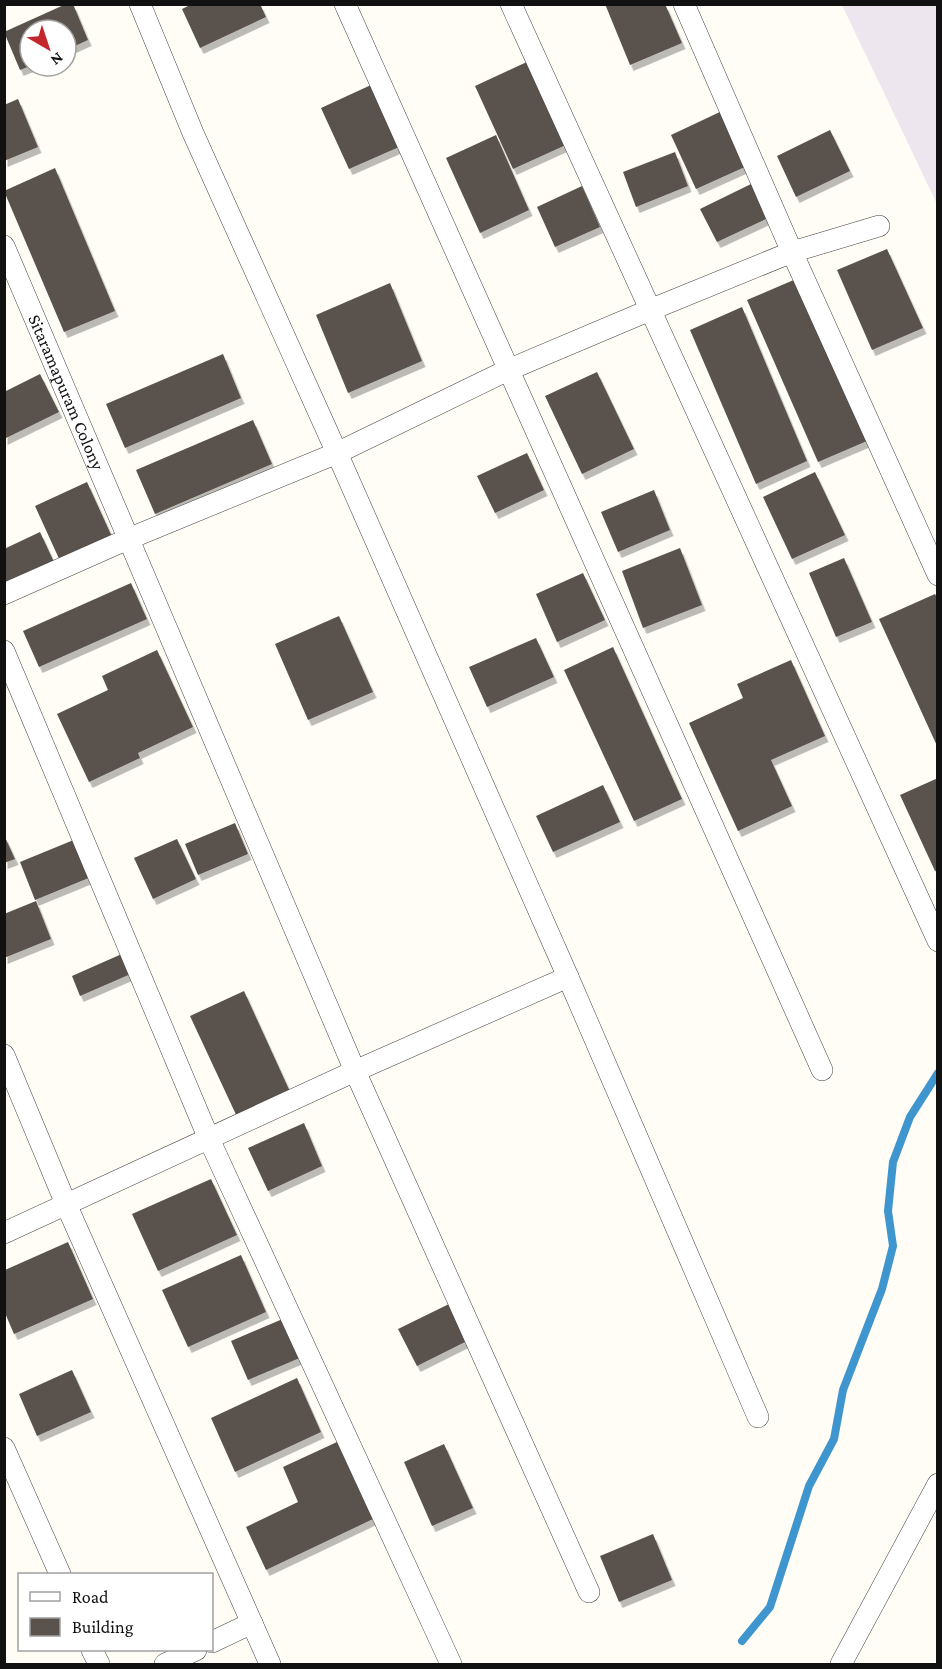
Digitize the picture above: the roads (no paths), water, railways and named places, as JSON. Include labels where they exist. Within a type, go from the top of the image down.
[{"type":"street","points":[[140,4],[193,133],[338,453],[568,976],[758,1417]]},
{"type":"street","points":[[345,4],[822,1070]]},
{"type":"street","points":[[511,4],[938,941]]},
{"type":"street","points":[[684,4],[792,252],[938,575]]},
{"type":"street","points":[[4,594],[129,539],[338,453],[508,370],[650,310],[792,252],[879,226]]},
{"type":"street","name":"Sitaramapuram Colony","points":[[4,246],[355,1071],[589,1592]]},
{"type":"street","points":[[4,651],[209,1139],[451,1665]]},
{"type":"street","points":[[4,1233],[355,1071],[568,976]]},
{"type":"street","points":[[4,1055],[66,1204],[270,1665]]},
{"type":"street","points":[[4,1448],[59,1573]]},
{"type":"street","points":[[841,1665],[938,1484]]},
{"type":"street","points":[[213,1642],[252,1623]]},
{"type":"street","points":[[92,1651],[99,1665]]},
{"type":"street","points":[[165,1665],[194,1651]]},
{"type":"waterway","points":[[742,1641],[770,1607],[809,1486],[834,1439],[843,1390],[882,1289],[893,1246],[888,1211],[893,1162],[910,1117],[938,1073]]}]
